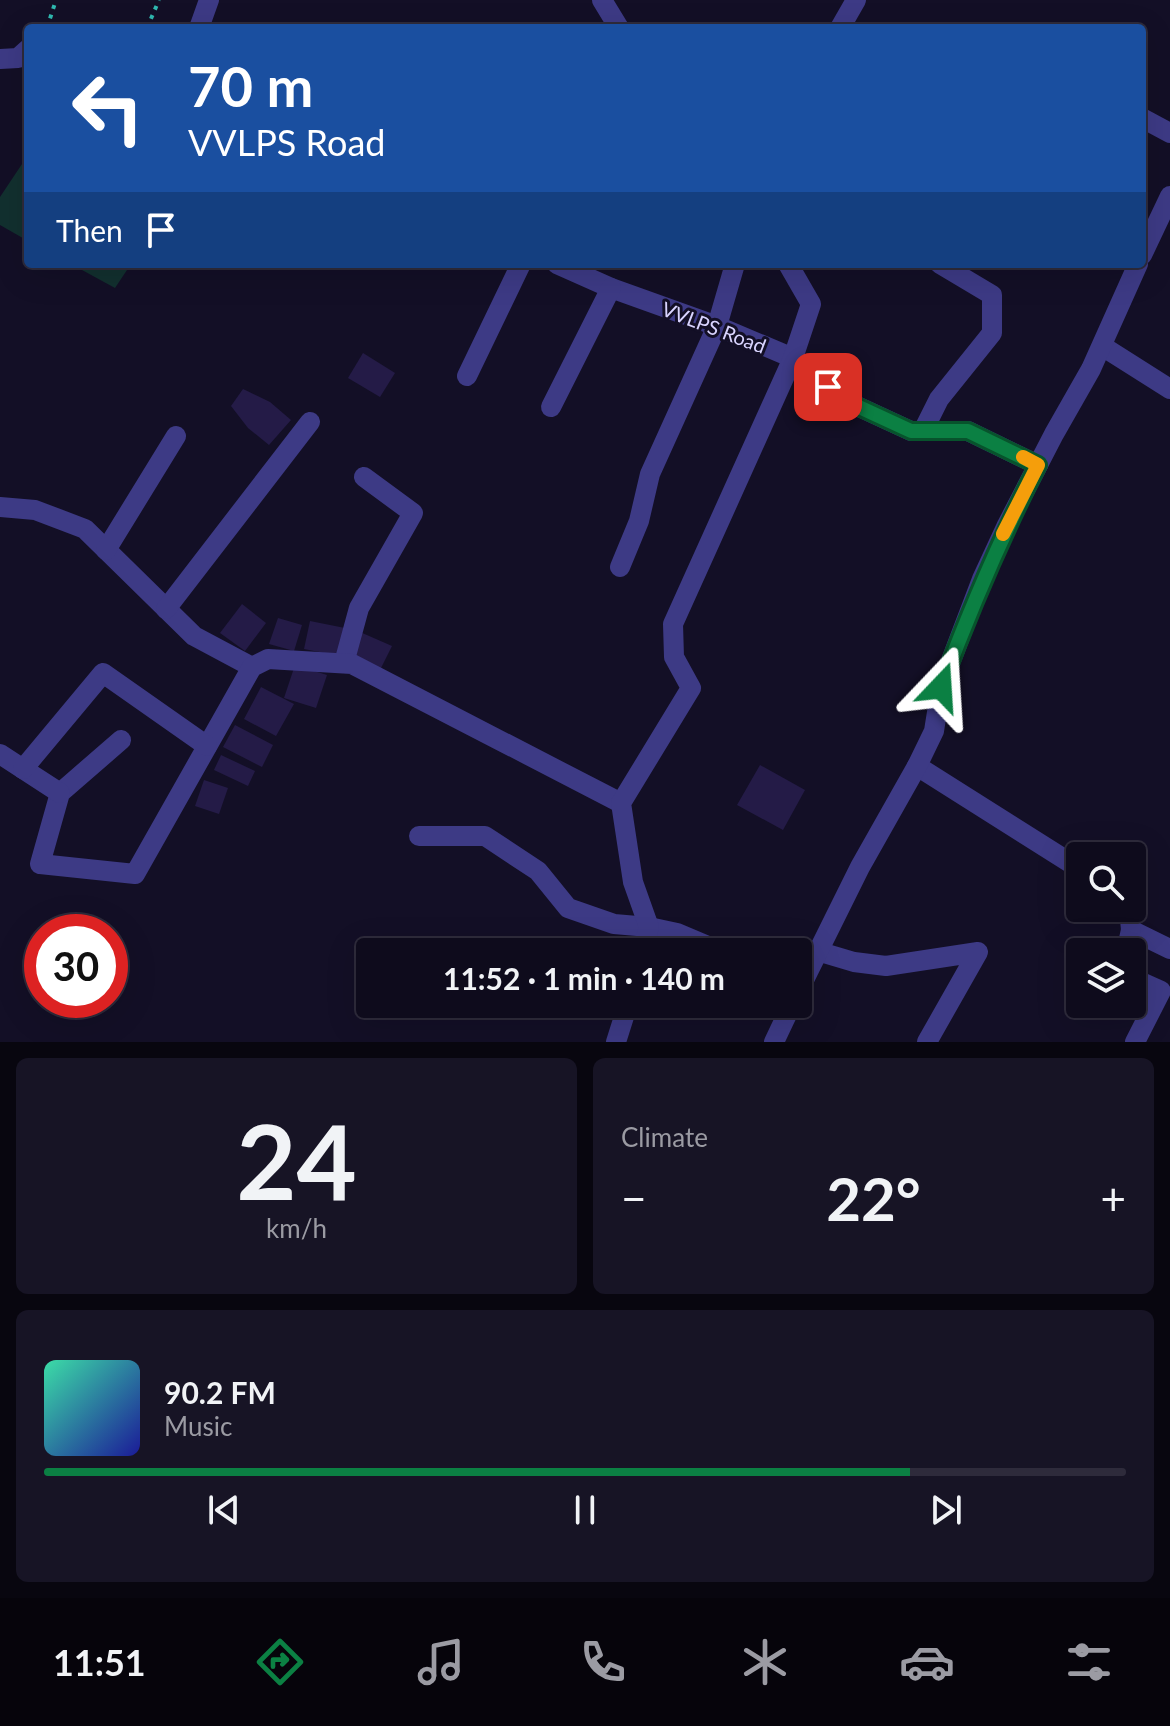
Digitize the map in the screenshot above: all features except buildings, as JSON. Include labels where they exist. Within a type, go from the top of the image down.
[{"type":"street","points":[[200,24],[209,0]]},
{"type":"street","points":[[602,0],[617,24]]},
{"type":"street","points":[[842,24],[856,0]]},
{"type":"street","points":[[0,59],[18,58],[24,53]]},
{"type":"street","points":[[1146,120],[1170,133]]},
{"type":"street","points":[[1146,247],[1170,196]]},
{"type":"street","points":[[467,376],[519,268]]},
{"type":"street","name":"VVLPS Road","points":[[566,268],[793,358],[846,401],[911,431],[968,431],[1038,465]]},
{"type":"street","points":[[620,567],[639,521],[650,474],[717,326],[734,268]]},
{"type":"street","points":[[646,938],[649,927],[633,882],[621,803],[691,688],[674,657],[673,624],[793,358],[811,304],[790,268]]},
{"type":"street","points":[[923,431],[939,399],[992,333],[992,295],[947,268]]},
{"type":"street","points":[[812,961],[934,731],[941,687],[982,579],[1007,525],[1102,346],[1136,268]]},
{"type":"street","points":[[551,407],[611,288]]},
{"type":"street","points":[[1102,346],[1170,389]]},
{"type":"street","points":[[166,609],[310,422]]},
{"type":"street","points":[[106,550],[176,436]]},
{"type":"street","points":[[344,663],[359,608],[413,513],[364,477]]},
{"type":"street","points":[[0,507],[35,510],[85,529],[194,636],[252,667]]},
{"type":"street","points":[[121,740],[60,793],[40,864],[135,874],[252,667],[268,659],[352,664],[621,803]]},
{"type":"street","points":[[23,769],[103,673],[207,746]]},
{"type":"street","points":[[0,754],[60,793]]},
{"type":"street","points":[[917,766],[1066,860]]},
{"type":"street","points":[[419,836],[485,836],[538,871],[568,908],[614,924],[649,927],[689,938]]},
{"type":"street","points":[[1129,938],[1130,922]]},
{"type":"street","points":[[1131,930],[1170,949]]},
{"type":"street","points":[[817,951],[854,962],[886,966],[978,952],[927,1042]]},
{"type":"street","points":[[1135,1042],[1161,991],[1146,984]]},
{"type":"street","points":[[616,1042],[624,1018]]},
{"type":"street","points":[[774,1042],[785,1018]]},
{"type":"path","points":[[48,24],[56,0]]},
{"type":"path","points":[[149,24],[159,0]]},
{"type":"green space","points":[[24,161],[24,239],[0,225],[0,197]]},
{"type":"green space","points":[[78,268],[128,268],[115,288]]},
{"type":"slow traffic","points":[[1003,534],[1038,465],[1023,457]]},
{"type":"route","points":[[828,387],[846,401],[911,431],[968,431],[1038,465],[982,579],[941,687]]}]
